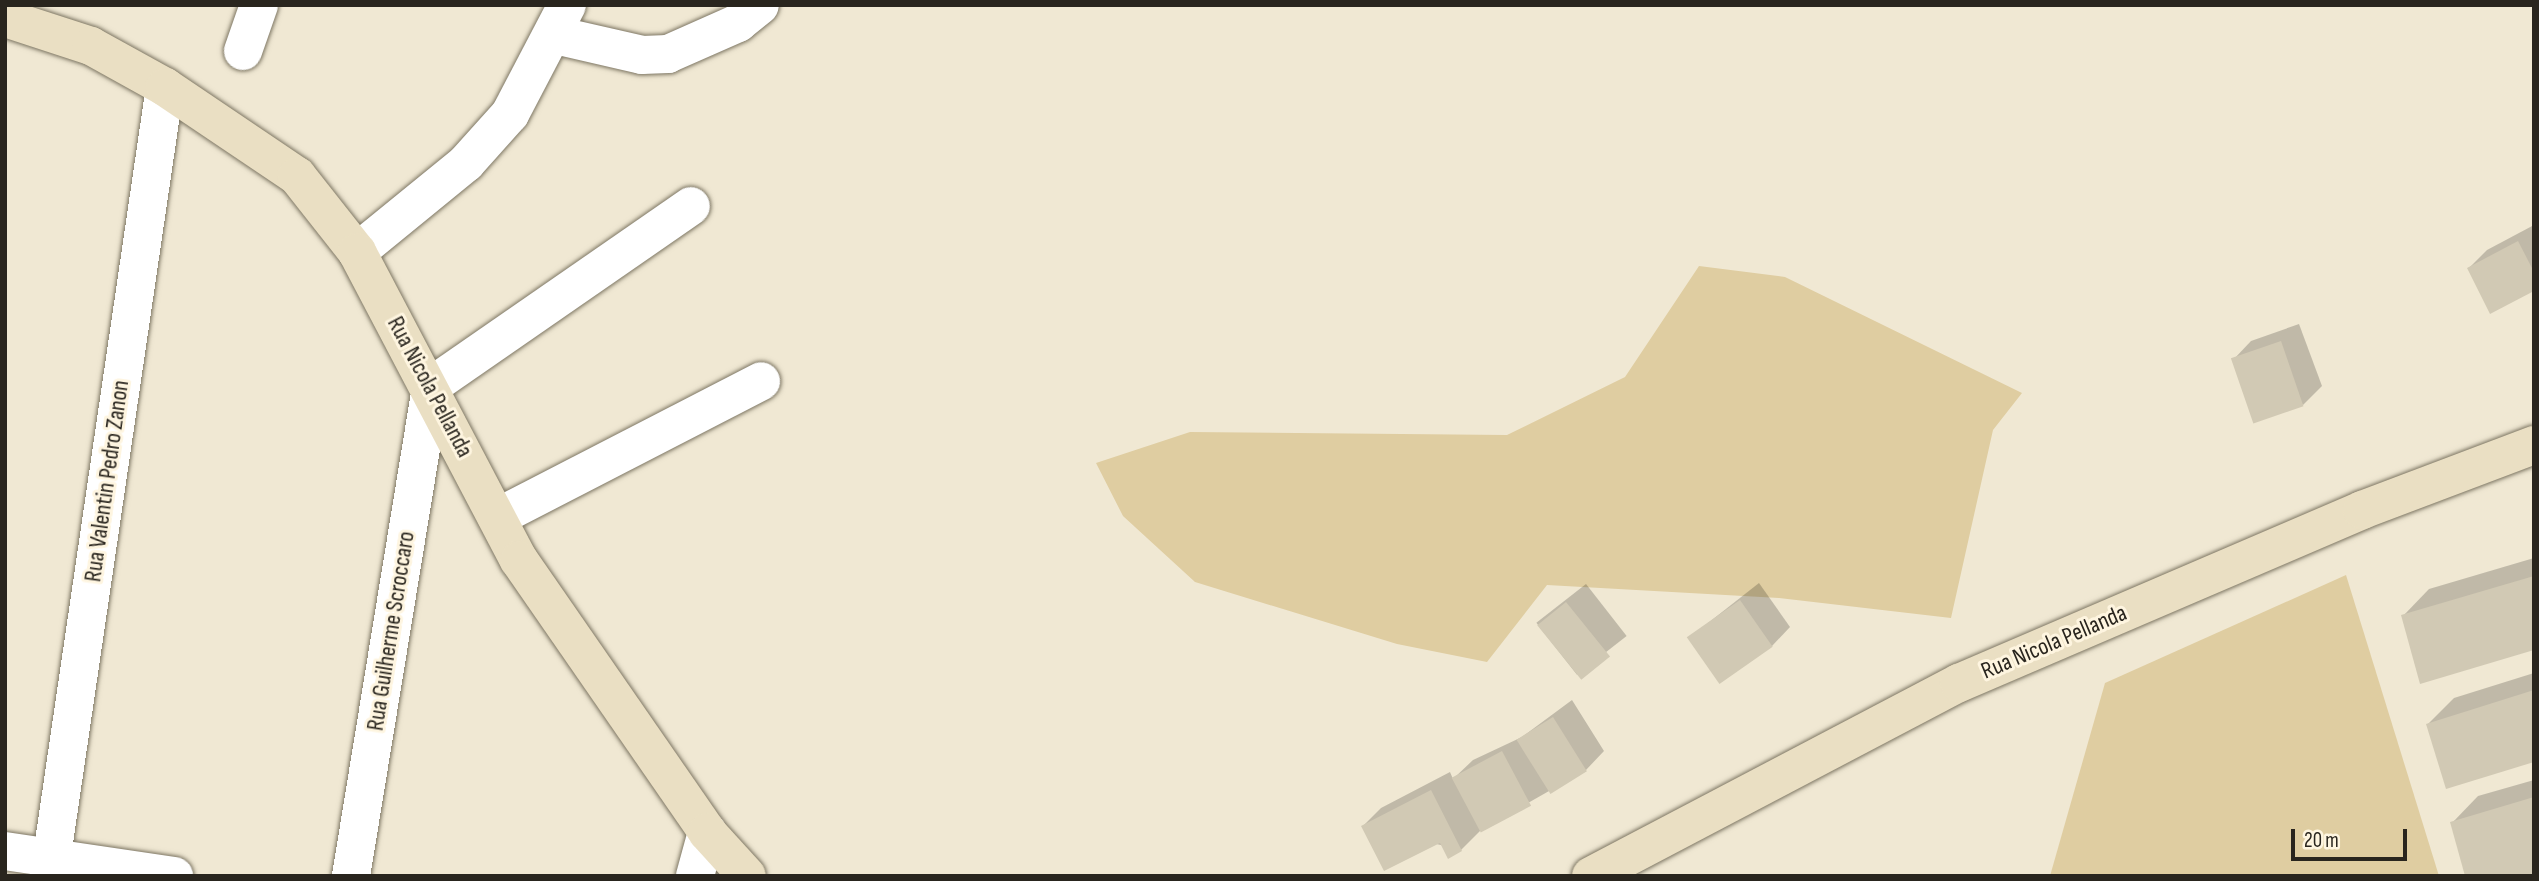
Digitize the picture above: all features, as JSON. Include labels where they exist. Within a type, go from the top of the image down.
[{"type":"main road","name":"Rua Nicola Pellanda","points":[[5,18],[91,46],[165,87],[298,176],[357,252],[431,386],[519,560],[707,832],[747,876]]},
{"type":"main road","name":"Rua Nicola Pellanda","points":[[1591,876],[1959,683],[2361,510],[2534,444]]},
{"type":"street","points":[[243,51],[259,5]]},
{"type":"street","points":[[357,252],[466,163],[510,114],[561,20],[642,55],[668,54],[738,23],[760,5]]},
{"type":"street","name":"Rua Valentin Pedro Zanon","points":[[51,867],[165,87]]},
{"type":"street","points":[[431,386],[691,206]]},
{"type":"street","points":[[498,517],[761,381]]},
{"type":"street","name":"Rua Guilherme Scroccaro","points":[[351,876],[431,386]]},
{"type":"street","points":[[695,876],[707,832]]},
{"type":"street","points":[[5,851],[51,867],[174,876]]},
{"type":"shaded area","points":[[1699,266],[1785,277],[2022,393],[1993,430],[1951,618],[1779,598],[1547,585],[1487,662],[1397,644],[1195,582],[1123,516],[1096,463],[1190,432],[1507,435],[1625,377]]},
{"type":"shaded area","points":[[2346,575],[2439,876],[2050,876],[2105,683]]},
{"type":"building","points":[[2518,241],[2534,272],[2534,291],[2490,314],[2467,268]]},
{"type":"building","points":[[2281,341],[2303,406],[2253,423],[2231,358]]},
{"type":"building","points":[[2534,576],[2534,650],[2420,684],[2401,615]]},
{"type":"building","points":[[1740,600],[1773,647],[1719,684],[1687,637]]},
{"type":"building","points":[[1566,602],[1610,656],[1581,680],[1537,625]]},
{"type":"building","points":[[2534,690],[2534,762],[2446,789],[2426,724]]},
{"type":"building","points":[[1553,717],[1587,771],[1550,794],[1517,740]]},
{"type":"building","points":[[1502,751],[1531,806],[1481,833],[1452,778]]},
{"type":"building","points":[[1431,790],[1462,851],[1448,859],[1440,843],[1384,871],[1361,826]]},
{"type":"building","points":[[2534,797],[2534,874],[2465,876],[2450,822]]}]
